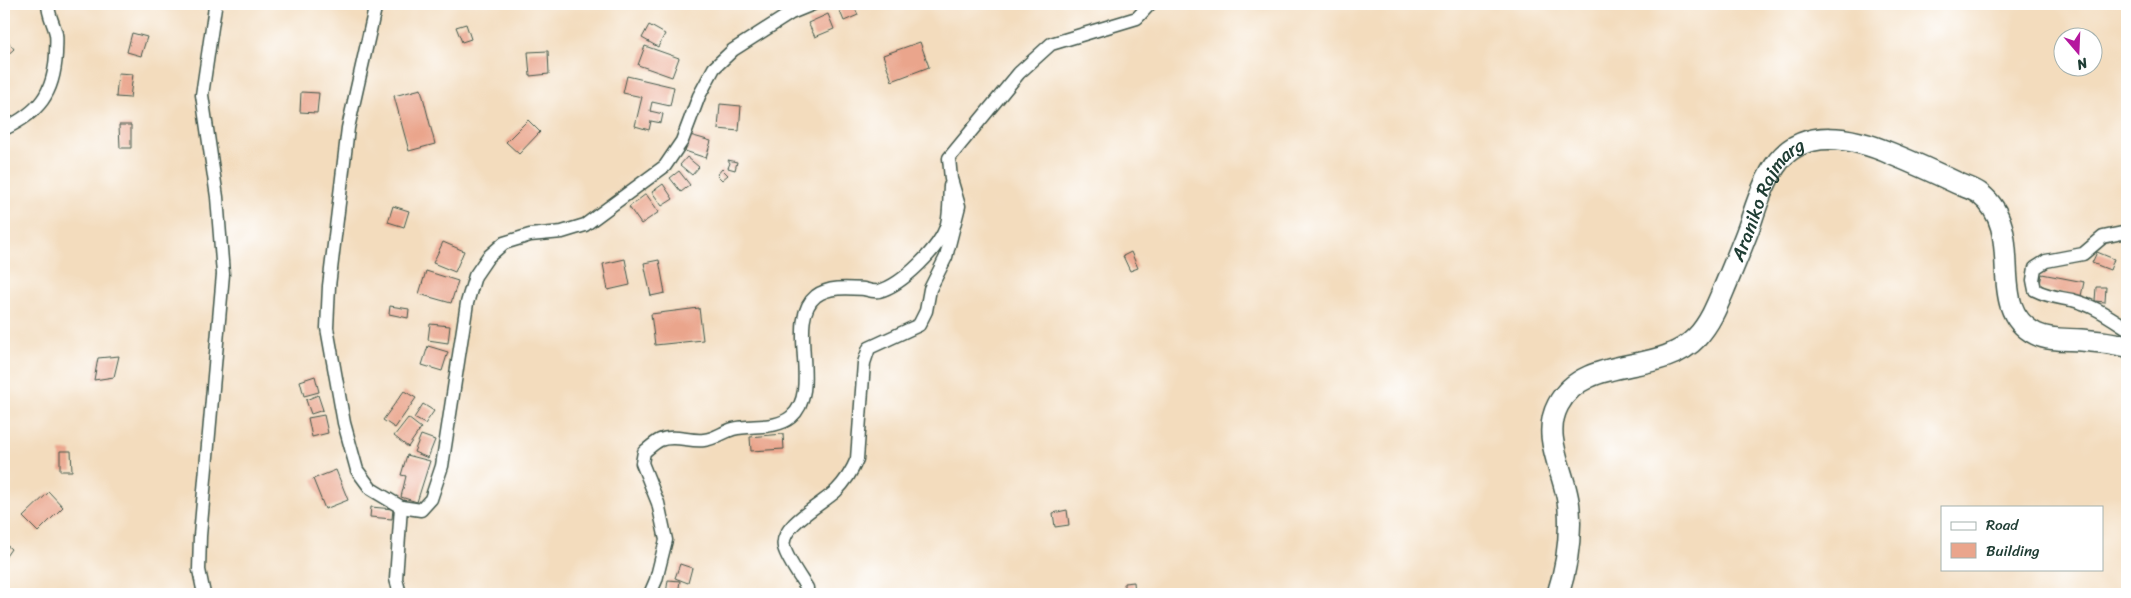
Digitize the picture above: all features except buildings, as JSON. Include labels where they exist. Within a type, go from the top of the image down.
[{"type":"highway","name":"Araniko Rajmarg","points":[[1558,594],[1566,568],[1570,532],[1569,506],[1564,479],[1552,445],[1551,423],[1558,404],[1573,386],[1594,375],[1653,362],[1671,355],[1696,338],[1715,311],[1761,191],[1772,171],[1788,152],[1804,143],[1818,138],[1836,138],[1874,146],[1980,193],[1996,210],[2001,226],[2007,251],[2006,275],[2011,308],[2019,322],[2037,335],[2057,339],[2127,346]]},
{"type":"street","points":[[4,129],[24,119],[44,100],[55,69],[57,36],[48,10],[48,4]]},
{"type":"street","points":[[376,4],[348,128],[329,286],[327,328],[344,423],[357,470],[370,489],[401,508],[421,510],[431,499],[442,466],[468,303],[475,276],[488,257],[504,243],[513,240],[530,235],[562,232],[585,226],[665,166],[682,141],[699,96],[714,68],[733,50],[790,13],[812,4]]},
{"type":"street","points":[[650,594],[656,580],[666,540],[658,503],[642,463],[644,452],[660,440],[677,438],[704,440],[731,429],[768,426],[790,418],[801,405],[804,392],[803,334],[808,308],[816,296],[830,289],[853,288],[878,291],[900,281],[933,250],[947,225],[951,179],[949,158],[1019,73],[1051,44],[1138,18],[1150,4]]},
{"type":"street","points":[[204,594],[199,570],[200,536],[223,274],[217,197],[202,96],[215,7]]},
{"type":"street","points":[[807,594],[807,588],[784,548],[784,537],[792,525],[837,490],[851,472],[857,459],[864,363],[870,348],[919,325],[926,311],[930,289],[946,257],[959,206],[951,179]]},
{"type":"street","points":[[2127,232],[2103,237],[2083,254],[2046,261],[2035,268],[2033,280],[2035,290],[2050,297],[2072,300],[2098,310],[2127,328]]},
{"type":"street","points":[[400,594],[396,579],[397,540],[401,508]]}]
